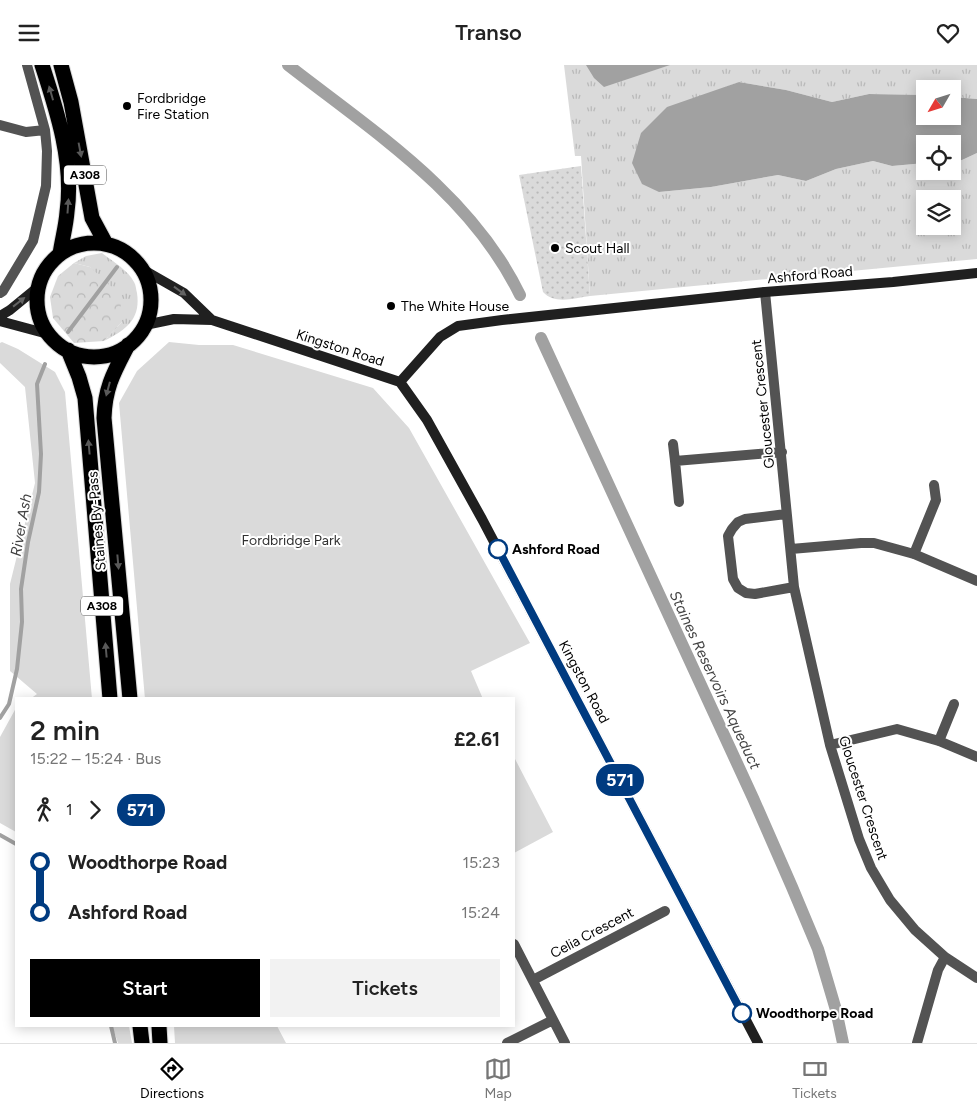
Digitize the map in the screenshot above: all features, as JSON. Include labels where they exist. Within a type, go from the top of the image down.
[{"type":"highway","name":"A308","points":[[42,65],[66,156],[68,213],[60,254]]},
{"type":"highway","name":"A308","points":[[61,65],[71,102],[92,217],[106,244]]},
{"type":"highway","points":[[84,243],[106,244],[118,248],[129,255],[142,269],[150,291],[151,306],[145,325],[128,345],[113,354],[92,357],[77,355],[48,334],[39,317],[38,287],[42,274],[50,262],[60,254],[71,247],[84,243]]},
{"type":"highway","name":"Staines By-Pass","points":[[128,345],[108,385],[104,403],[104,417],[130,697]]},
{"type":"highway","name":"Staines By-Pass","points":[[68,350],[85,398],[110,697]]},
{"type":"highway","points":[[140,1027],[142,1043]]},
{"type":"highway","points":[[159,1027],[160,1043]]},
{"type":"main road","name":"Kingston Road","points":[[142,269],[184,293],[212,320]]},
{"type":"main road","name":"Ashford Road","points":[[400,382],[440,337],[458,326],[502,319],[766,292],[977,273]]},
{"type":"main road","points":[[0,316],[38,287]]},
{"type":"main road","name":"Kingston Road","points":[[145,325],[174,319],[212,320],[400,382],[427,420],[482,519],[758,1043]]},
{"type":"main road","points":[[0,321],[48,334]]},
{"type":"street","points":[[0,293],[33,241],[46,186],[47,151],[45,130],[27,65]]},
{"type":"street","points":[[0,125],[26,132],[45,130]]},
{"type":"street","name":"Gloucester Crescent","points":[[766,292],[794,587],[830,745],[859,839],[871,868],[890,900],[915,930],[945,957],[977,978]]},
{"type":"street","points":[[673,444],[678,502]]},
{"type":"street","points":[[675,461],[782,452]]},
{"type":"street","points":[[914,554],[936,500],[934,485]]},
{"type":"street","points":[[786,514],[745,519],[738,522],[728,536],[733,579],[738,588],[746,593],[755,594],[794,587]]},
{"type":"street","points":[[791,549],[874,543],[914,554],[977,581]]},
{"type":"street","points":[[938,741],[954,703]]},
{"type":"street","points":[[830,745],[897,729],[938,741],[977,757]]},
{"type":"street","name":"Celia Crescent","points":[[533,980],[665,911]]},
{"type":"street","points":[[515,946],[565,1043]]},
{"type":"street","points":[[917,1043],[938,970],[945,957]]},
{"type":"street","points":[[507,1043],[553,1020]]},
{"type":"green space","points":[[564,65],[977,65],[977,99],[961,98],[961,80],[916,80],[916,95],[869,94],[832,102],[786,90],[739,82],[697,98],[659,192],[711,187],[778,175],[806,181],[836,169],[873,161],[892,166],[916,164],[916,180],[961,180],[961,160],[977,153],[977,259],[590,296],[581,156],[575,156]]},
{"type":"green space","points":[[581,166],[590,296],[559,300],[543,292],[519,175]]},
{"type":"green space","points":[[102,253],[124,270],[135,283],[138,302],[134,317],[130,323],[119,333],[104,341],[122,322],[90,267],[74,263],[86,256]]},
{"type":"green space","points":[[74,263],[90,267],[120,295],[122,322],[104,341],[74,343],[53,318],[50,297],[58,276]]},
{"type":"green space","points":[[2,342],[18,349],[55,372],[65,392],[92,697],[33,697],[37,694],[10,671],[10,584],[35,483],[25,387],[0,363],[0,343]]},
{"type":"green space","name":"Fordbridge Park","points":[[169,342],[199,345],[233,345],[373,388],[409,428],[530,643],[471,671],[482,697],[145,697],[119,403],[137,371]]},
{"type":"green space","points":[[15,710],[15,831],[0,823],[0,737]]},
{"type":"green space","points":[[515,759],[553,832],[515,852]]},
{"type":"green space","points":[[112,1027],[129,1027],[132,1043],[118,1043]]},
{"type":"green space","points":[[174,1027],[278,1027],[286,1043],[175,1043]]},
{"type":"shaded area","points":[[586,65],[670,65],[604,87],[594,78]]},
{"type":"shaded area","points":[[739,82],[786,90],[832,102],[869,94],[916,95],[916,125],[961,125],[961,98],[977,99],[977,153],[961,160],[961,135],[916,135],[916,164],[892,166],[873,161],[836,169],[806,181],[778,175],[711,187],[659,192],[642,184],[632,163],[641,133],[667,107]]},
{"type":"waterway","name":"Staines Reservoirs Aqueduct","points":[[288,65],[418,167],[448,196],[475,226],[499,259],[520,295]]},
{"type":"waterway","name":"River Ash","points":[[68,332],[117,267]]},
{"type":"waterway","name":"Staines Reservoirs Aqueduct","points":[[541,338],[753,798],[792,887],[818,949],[836,1010],[843,1043]]},
{"type":"waterway","name":"River Ash","points":[[0,718],[9,704],[17,669],[22,622],[21,589],[28,542],[39,492],[41,454],[37,384],[45,364]]},
{"type":"waterway","name":"River Ash","points":[[0,835],[15,843]]},
{"type":"waterway","name":"River Ash","points":[[111,1027],[115,1043]]},
{"type":"bus line","name":"571","points":[[498,549],[742,1013]]},
{"type":"place","name":"Fordbridge Fire Station","points":[[127,106]]},
{"type":"place","name":"Scout Hall","points":[[555,248]]},
{"type":"place","name":"The White House","points":[[391,306]]},
{"type":"place","name":"Ashford Road","points":[[498,549]]},
{"type":"place","name":"Woodthorpe Road","points":[[742,1013]]}]
